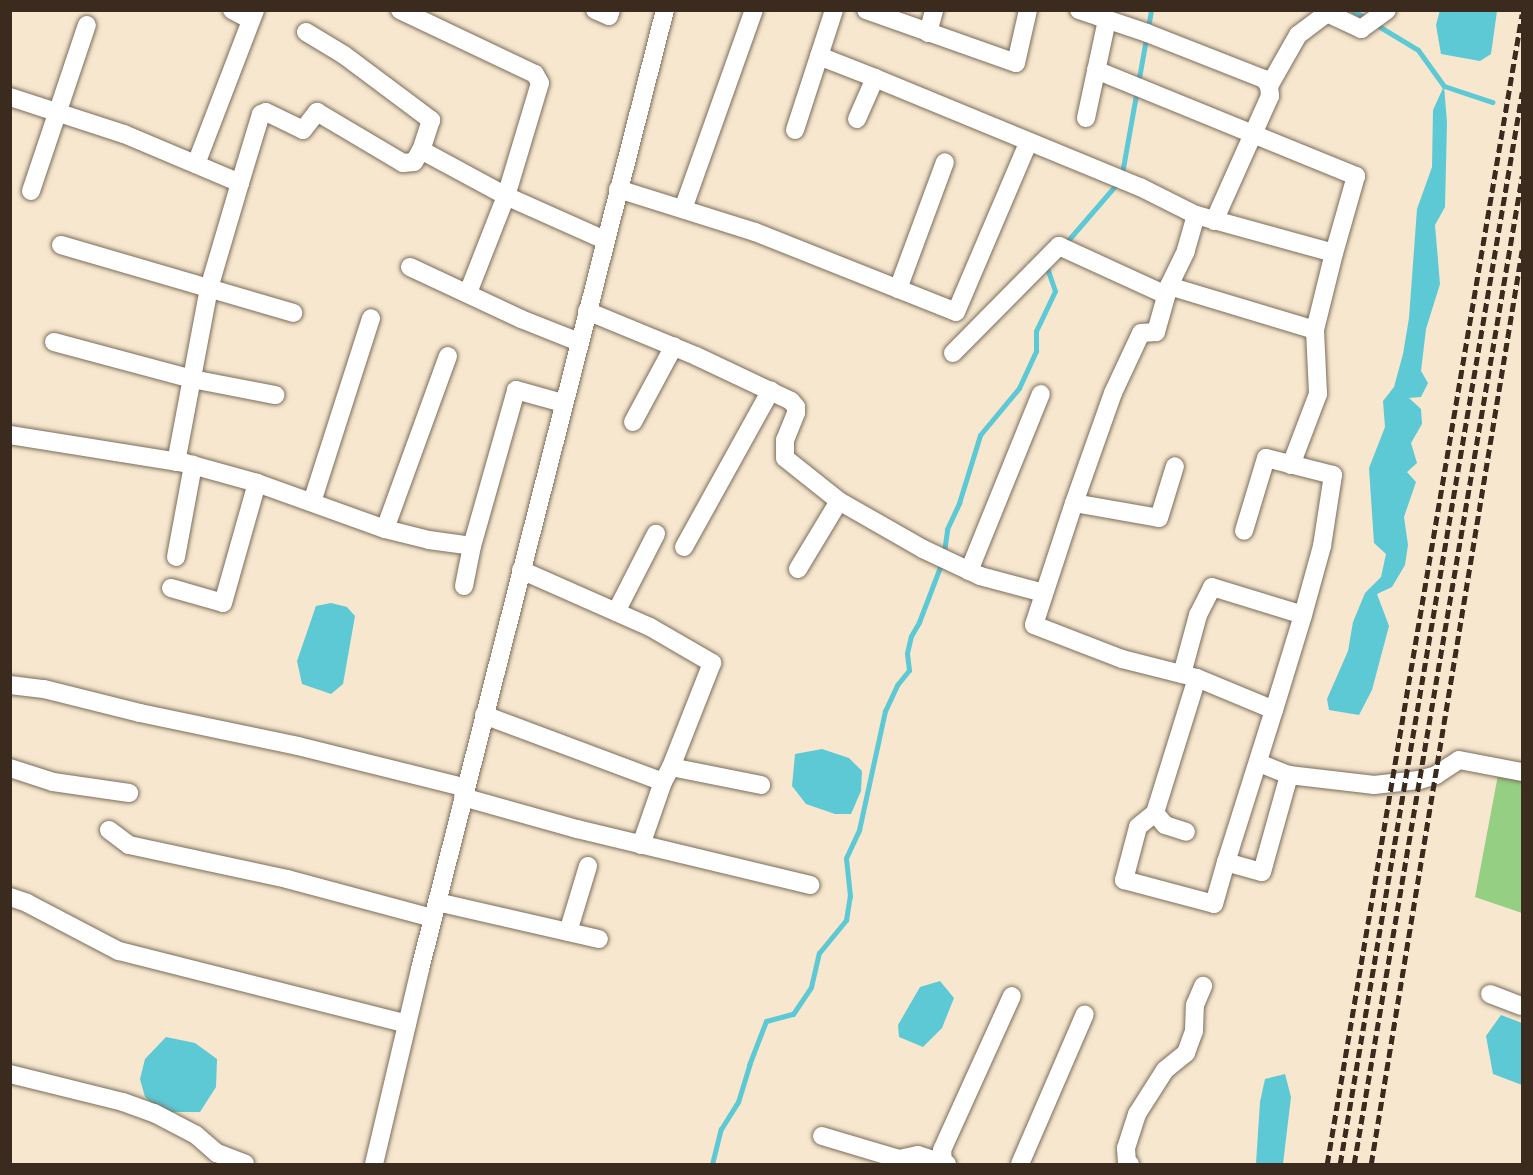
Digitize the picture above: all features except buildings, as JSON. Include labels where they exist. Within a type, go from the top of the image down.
[{"type":"street","points":[[196,164],[253,15],[232,10]]},
{"type":"street","points":[[400,10],[535,74],[540,83],[506,195],[468,293]]},
{"type":"street","points":[[595,10],[609,16],[611,10]]},
{"type":"street","points":[[374,1164],[484,715],[665,10]]},
{"type":"street","points":[[683,209],[754,10]]},
{"type":"street","points":[[795,130],[834,10]]},
{"type":"street","points":[[866,10],[1016,63],[1028,10]]},
{"type":"street","points":[[928,33],[934,10]]},
{"type":"street","points":[[1079,10],[1147,33],[1264,79],[1269,86],[1270,96],[1214,221]]},
{"type":"street","points":[[1269,86],[1298,35],[1327,13],[1361,29],[1387,10]]},
{"type":"street","points":[[1086,118],[1107,20]]},
{"type":"street","points":[[31,191],[56,110],[87,25]]},
{"type":"street","points":[[176,557],[192,379],[209,288],[263,112],[303,130],[314,113],[319,113],[403,163],[414,162],[431,120],[344,55],[306,32]]},
{"type":"street","points":[[819,56],[1140,187],[1196,215],[1334,253]]},
{"type":"street","points":[[1096,70],[1356,176],[1315,330],[1318,394],[1291,465]]},
{"type":"street","points":[[857,119],[875,78]]},
{"type":"street","points":[[10,97],[56,110],[240,183]]},
{"type":"street","points":[[618,189],[755,232],[956,312],[1028,143]]},
{"type":"street","points":[[420,150],[506,195],[605,240]]},
{"type":"street","points":[[898,289],[945,162]]},
{"type":"street","points":[[1196,215],[1186,251],[1167,290],[1156,332],[1141,333],[1113,393],[1034,625],[1122,659],[1189,676],[1274,711]]},
{"type":"street","points":[[62,245],[293,312]]},
{"type":"street","points":[[953,353],[1059,246],[1167,290],[1315,330]]},
{"type":"street","points":[[410,267],[521,319],[579,342]]},
{"type":"street","points":[[587,311],[674,346],[791,401],[796,407],[785,440],[785,458],[839,501],[923,549],[969,571],[1044,593]]},
{"type":"street","points":[[312,502],[371,318]]},
{"type":"street","points":[[54,342],[192,379],[276,396]]},
{"type":"street","points":[[633,422],[674,346]]},
{"type":"street","points":[[385,529],[448,356]]},
{"type":"street","points":[[464,586],[472,546],[516,390],[563,403]]},
{"type":"street","points":[[684,547],[771,390]]},
{"type":"street","points":[[969,571],[1041,394]]},
{"type":"street","points":[[10,435],[185,463],[257,483],[385,529],[429,540],[472,546]]},
{"type":"street","points":[[1244,531],[1266,458],[1333,475],[1322,546],[1303,615],[1214,904],[1124,880],[1137,827],[1155,813],[1189,676],[1198,615],[1212,587],[1303,615]]},
{"type":"street","points":[[1074,503],[1159,518],[1175,466]]},
{"type":"street","points":[[171,588],[223,603],[257,483]]},
{"type":"street","points":[[798,569],[839,501]]},
{"type":"street","points":[[616,612],[656,534]]},
{"type":"street","points":[[521,570],[650,627],[712,663],[641,845]]},
{"type":"street","points":[[10,685],[44,689],[140,713],[298,746],[641,845],[810,885]]},
{"type":"street","points":[[484,715],[667,774],[761,785]]},
{"type":"street","points":[[1259,763],[1289,775],[1383,784],[1436,776],[1459,760],[1522,772]]},
{"type":"street","points":[[10,768],[53,782],[129,793]]},
{"type":"street","points":[[1226,862],[1262,872],[1289,775]]},
{"type":"street","points":[[1155,813],[1165,825],[1186,832]]},
{"type":"street","points":[[109,830],[129,845],[435,910],[599,939]]},
{"type":"street","points":[[568,932],[588,866]]},
{"type":"street","points":[[10,897],[27,903],[119,951],[407,1024]]},
{"type":"street","points":[[1130,1164],[1127,1163],[1126,1148],[1137,1114],[1165,1070],[1186,1053],[1194,1031],[1195,1005],[1203,986]]},
{"type":"street","points":[[1490,994],[1522,1006]]},
{"type":"street","points":[[822,1136],[899,1159],[918,1155],[945,1163],[942,1150],[1012,996]]},
{"type":"street","points":[[1020,1164],[1085,1014]]},
{"type":"street","points":[[10,1074],[123,1102],[154,1113],[196,1135],[217,1153],[246,1164]]},
{"type":"green space","points":[[1498,775],[1522,780],[1522,913],[1475,897]]},
{"type":"water","points":[[1440,10],[1497,11],[1491,54],[1480,61],[1441,54],[1436,25]]},
{"type":"water","points":[[1444,86],[1447,122],[1445,207],[1435,225],[1440,284],[1426,329],[1421,371],[1428,383],[1421,397],[1409,398],[1421,409],[1422,424],[1411,443],[1417,463],[1407,472],[1416,482],[1404,517],[1408,545],[1405,565],[1392,587],[1377,594],[1389,626],[1372,690],[1359,715],[1329,710],[1327,699],[1348,651],[1353,622],[1365,593],[1381,577],[1386,554],[1374,543],[1369,468],[1385,427],[1383,401],[1394,387],[1403,354],[1409,318],[1417,209],[1432,167],[1433,110]]},
{"type":"water","points":[[331,603],[347,607],[355,616],[343,684],[331,694],[302,684],[297,661],[316,606]]},
{"type":"water","points":[[822,749],[849,758],[862,771],[861,791],[851,814],[835,814],[806,804],[792,786],[795,754]]},
{"type":"water","points":[[940,981],[954,998],[942,1028],[923,1047],[899,1037],[898,1025],[920,987]]},
{"type":"water","points":[[1501,1015],[1522,1023],[1522,1085],[1493,1074],[1486,1036]]},
{"type":"water","points":[[166,1037],[195,1043],[217,1059],[216,1087],[200,1112],[162,1112],[145,1097],[140,1079],[145,1059]]},
{"type":"water","points":[[1285,1074],[1291,1097],[1283,1164],[1256,1164],[1260,1102],[1265,1079]]},
{"type":"waterway","points":[[1064,245],[1121,179],[1151,10]]},
{"type":"waterway","points":[[1352,10],[1418,50],[1444,86],[1492,102]]},
{"type":"waterway","points":[[712,1164],[721,1129],[738,1102],[766,1021],[793,1014],[811,987],[819,953],[846,920],[850,896],[846,858],[859,830],[885,711],[897,685],[909,670],[907,653],[911,636],[919,622],[943,559],[947,529],[959,503],[980,435],[1019,388],[1036,351],[1036,331],[1055,291],[1046,265]]},
{"type":"railway","points":[[1327,1164],[1522,14]]},
{"type":"railway","points":[[1340,1164],[1522,92]]},
{"type":"railway","points":[[1354,1164],[1522,176]]},
{"type":"railway","points":[[1371,1164],[1522,250]]}]
